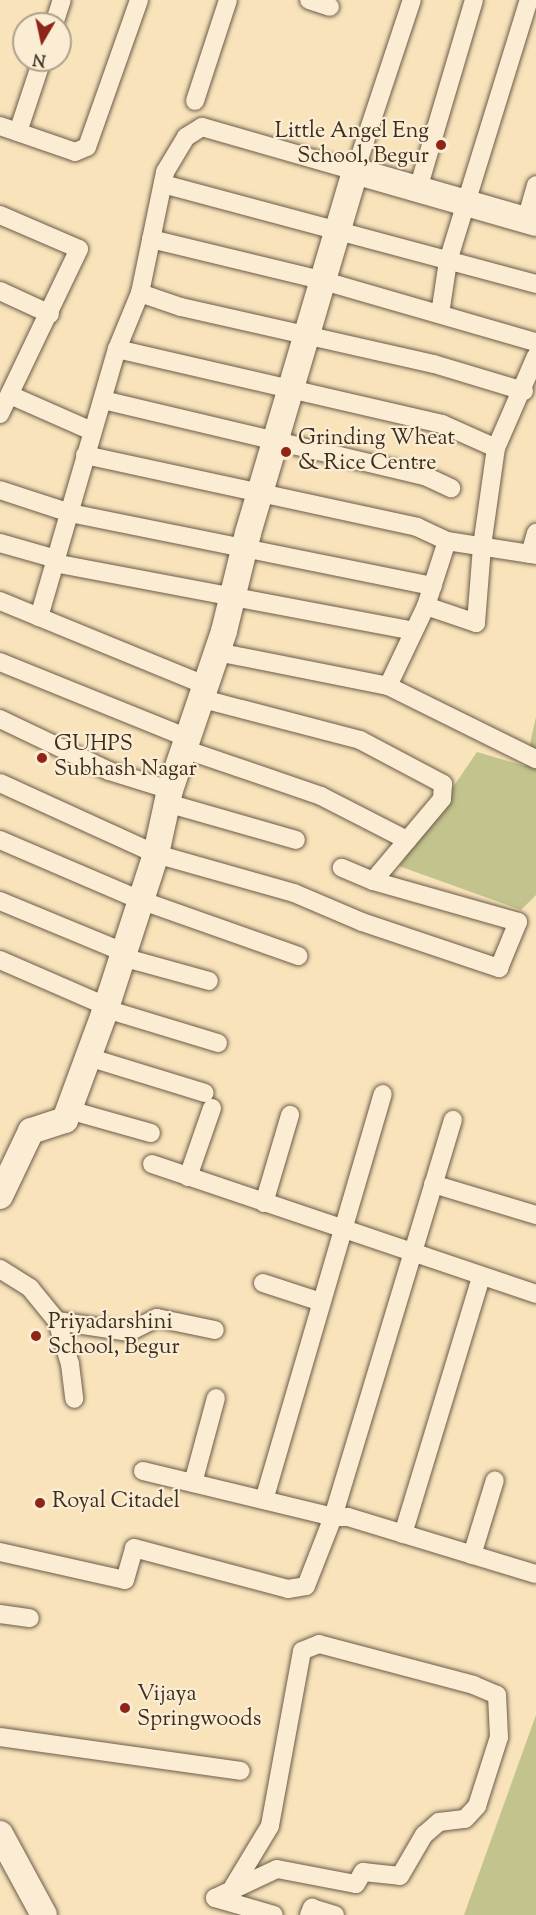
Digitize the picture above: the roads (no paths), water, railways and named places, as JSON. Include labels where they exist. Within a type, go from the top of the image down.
[{"type":"street","points":[[0,126],[75,152],[87,147],[140,0]]},
{"type":"street","points":[[195,101],[228,0]]},
{"type":"street","points":[[309,0],[330,6]]},
{"type":"street","points":[[0,1196],[31,1131],[65,1120],[106,1008],[156,854],[168,796],[217,652],[245,546],[355,171],[412,0]]},
{"type":"street","points":[[418,189],[474,0]]},
{"type":"street","points":[[440,314],[449,261],[529,0]]},
{"type":"street","points":[[18,132],[38,72]]},
{"type":"street","points":[[39,617],[117,349],[140,293],[165,172],[186,137],[202,127],[531,222],[536,185]]},
{"type":"street","points":[[163,184],[536,284]]},
{"type":"street","points":[[0,214],[80,249],[0,414]]},
{"type":"street","points":[[151,240],[324,281],[536,342]]},
{"type":"street","points":[[0,291],[50,314]]},
{"type":"street","points":[[140,293],[307,338],[434,364],[524,391]]},
{"type":"street","points":[[117,349],[442,424],[496,448]]},
{"type":"street","points":[[426,606],[476,623],[482,546],[496,448],[524,391],[536,356]]},
{"type":"street","points":[[10,395],[92,431]]},
{"type":"street","points":[[103,400],[425,476],[451,488]]},
{"type":"street","points":[[85,455],[417,527],[447,541],[533,554],[536,533]]},
{"type":"street","points":[[0,490],[70,513],[245,546],[433,586]]},
{"type":"street","points":[[388,686],[426,606],[447,541]]},
{"type":"street","points":[[0,543],[55,561],[232,598],[414,631]]},
{"type":"street","points":[[0,601],[205,692],[360,740],[443,784],[442,800],[373,881]]},
{"type":"street","points":[[217,652],[388,686],[536,759]]},
{"type":"street","points":[[0,662],[186,743],[321,796],[407,840]]},
{"type":"street","points":[[0,719],[109,771],[168,796],[296,840]]},
{"type":"street","points":[[0,783],[156,854],[294,893],[363,922],[499,968],[518,922],[373,881],[342,868]]},
{"type":"street","points":[[0,840],[140,900],[298,956]]},
{"type":"street","points":[[0,902],[122,955],[209,981]]},
{"type":"street","points":[[0,960],[106,1008],[218,1043]]},
{"type":"street","points":[[88,1057],[208,1100],[188,1177]]},
{"type":"street","points":[[264,1500],[384,1094]]},
{"type":"street","points":[[69,1110],[151,1133]]},
{"type":"street","points":[[264,1203],[290,1114]]},
{"type":"street","points":[[0,1552],[125,1580],[134,1548],[288,1589],[306,1586],[333,1517],[453,1120]]},
{"type":"street","points":[[153,1164],[412,1254],[536,1294]]},
{"type":"street","points":[[433,1184],[536,1215]]},
{"type":"street","points":[[0,1269],[30,1288],[57,1322],[70,1364],[74,1399]]},
{"type":"street","points":[[403,1534],[481,1277]]},
{"type":"street","points":[[263,1283],[321,1302]]},
{"type":"street","points":[[57,1322],[129,1332],[157,1318],[215,1330]]},
{"type":"street","points":[[193,1483],[216,1398]]},
{"type":"street","points":[[143,1472],[333,1517],[348,1516],[536,1575]]},
{"type":"street","points":[[472,1555],[495,1480]]},
{"type":"street","points":[[0,1614],[30,1618]]},
{"type":"street","points":[[211,1906],[233,1887],[246,1886],[255,1869],[270,1826],[302,1651],[319,1644],[474,1684],[497,1695],[499,1737],[477,1806],[465,1819],[439,1822],[424,1835],[400,1875],[363,1872],[356,1884],[277,1869],[255,1869]]},
{"type":"street","points":[[0,1737],[241,1771]]},
{"type":"street","points":[[0,1834],[44,1915]]},
{"type":"street","points":[[211,1906],[274,1915]]},
{"type":"street","points":[[309,1915],[312,1908],[334,1915]]},
{"type":"place","name":"Little Angel Eng School, Begur","points":[[441,145]]},
{"type":"place","name":"Grinding Wheat & Rice Centre","points":[[286,452]]},
{"type":"place","name":"GUHPS Subhash Nagar","points":[[42,758]]},
{"type":"place","name":"Priyadarshini School, Begur","points":[[36,1336]]},
{"type":"place","name":"Royal Citadel","points":[[40,1503]]},
{"type":"place","name":"Vijaya Springwoods","points":[[125,1708]]}]
